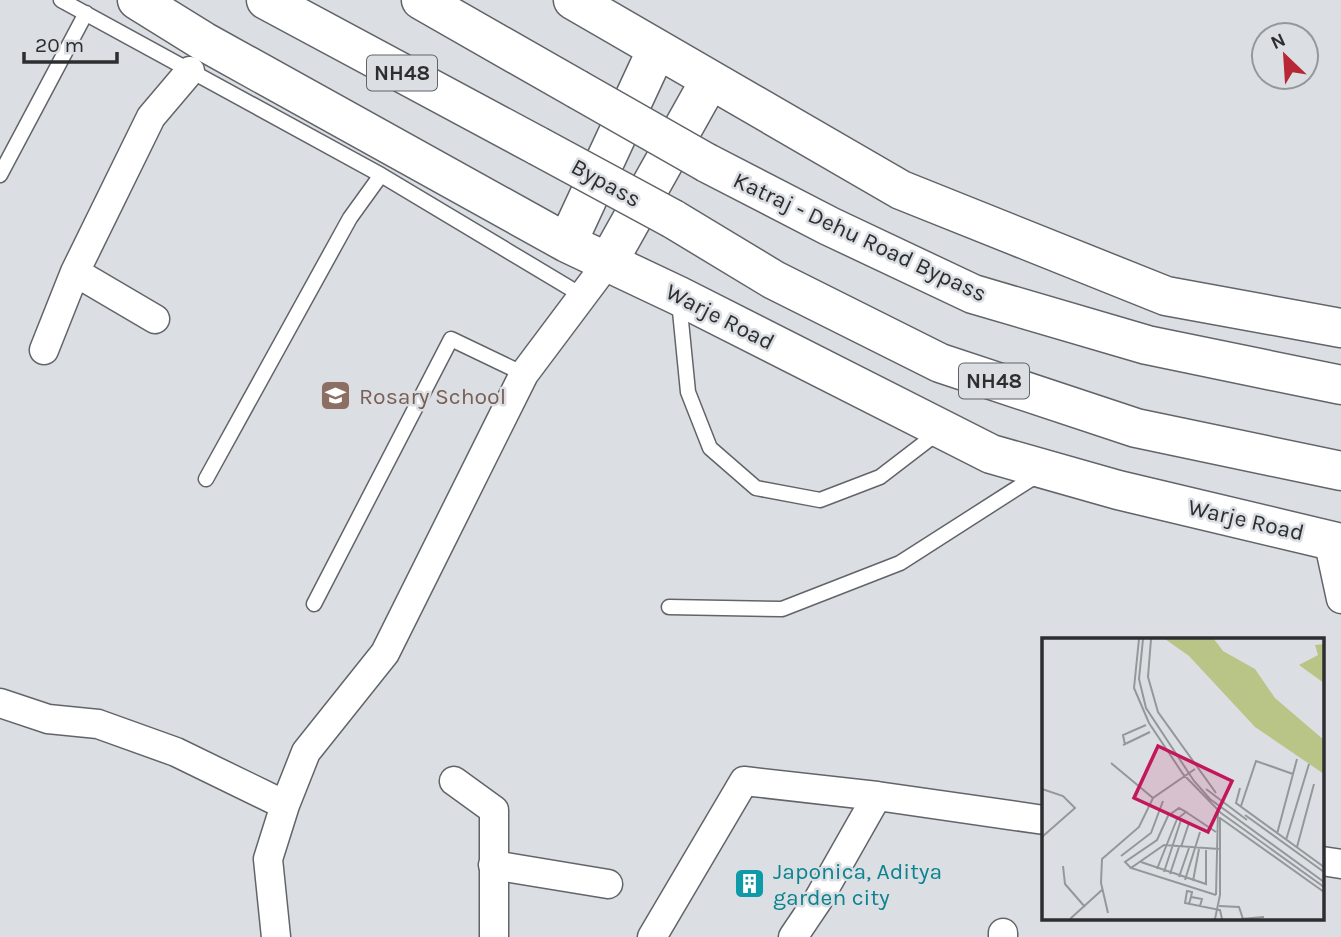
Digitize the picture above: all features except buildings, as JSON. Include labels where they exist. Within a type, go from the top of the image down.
[{"type":"main road","name":"Warje Road","points":[[136,0],[203,41],[567,243],[991,454],[1118,490],[1335,541]]},
{"type":"main road","name":"Bypass","points":[[266,0],[673,219],[774,280],[940,363],[1136,428],[1341,471]]},
{"type":"main road","name":"Katraj - Dehu Road Bypass","points":[[421,0],[707,163],[828,226],[973,294],[1147,345],[1341,384]]},
{"type":"main road","points":[[573,0],[901,190],[1166,296],[1341,328]]},
{"type":"main road","points":[[567,243],[657,49]]},
{"type":"main road","points":[[608,262],[710,80]]},
{"type":"street","points":[[44,350],[75,272],[151,117],[190,71]]},
{"type":"street","points":[[276,937],[268,859],[306,752],[385,653],[524,374],[608,262]]},
{"type":"street","points":[[75,272],[155,319]]},
{"type":"street","points":[[1335,541],[1341,599]]},
{"type":"street","points":[[0,703],[48,719],[98,724],[176,752],[285,805]]},
{"type":"street","points":[[454,781],[494,810],[494,937]]},
{"type":"street","points":[[652,937],[744,781],[877,796],[1042,820]]},
{"type":"street","points":[[793,937],[818,900],[877,796]]},
{"type":"street","points":[[493,865],[608,884]]},
{"type":"lane","points":[[61,0],[380,175],[583,296]]},
{"type":"lane","points":[[0,175],[86,13]]},
{"type":"lane","points":[[206,479],[350,218],[380,175]]},
{"type":"lane","points":[[678,296],[688,392],[705,437],[710,448],[756,488],[820,500],[880,477],[943,429]]},
{"type":"lane","points":[[314,604],[451,339],[524,374]]},
{"type":"lane","points":[[669,607],[782,609],[900,563],[1047,470]]},
{"type":"place","name":"Rosary School","points":[[336,396]]},
{"type":"place","name":"Japonica, Aditya garden city","points":[[750,884]]}]
